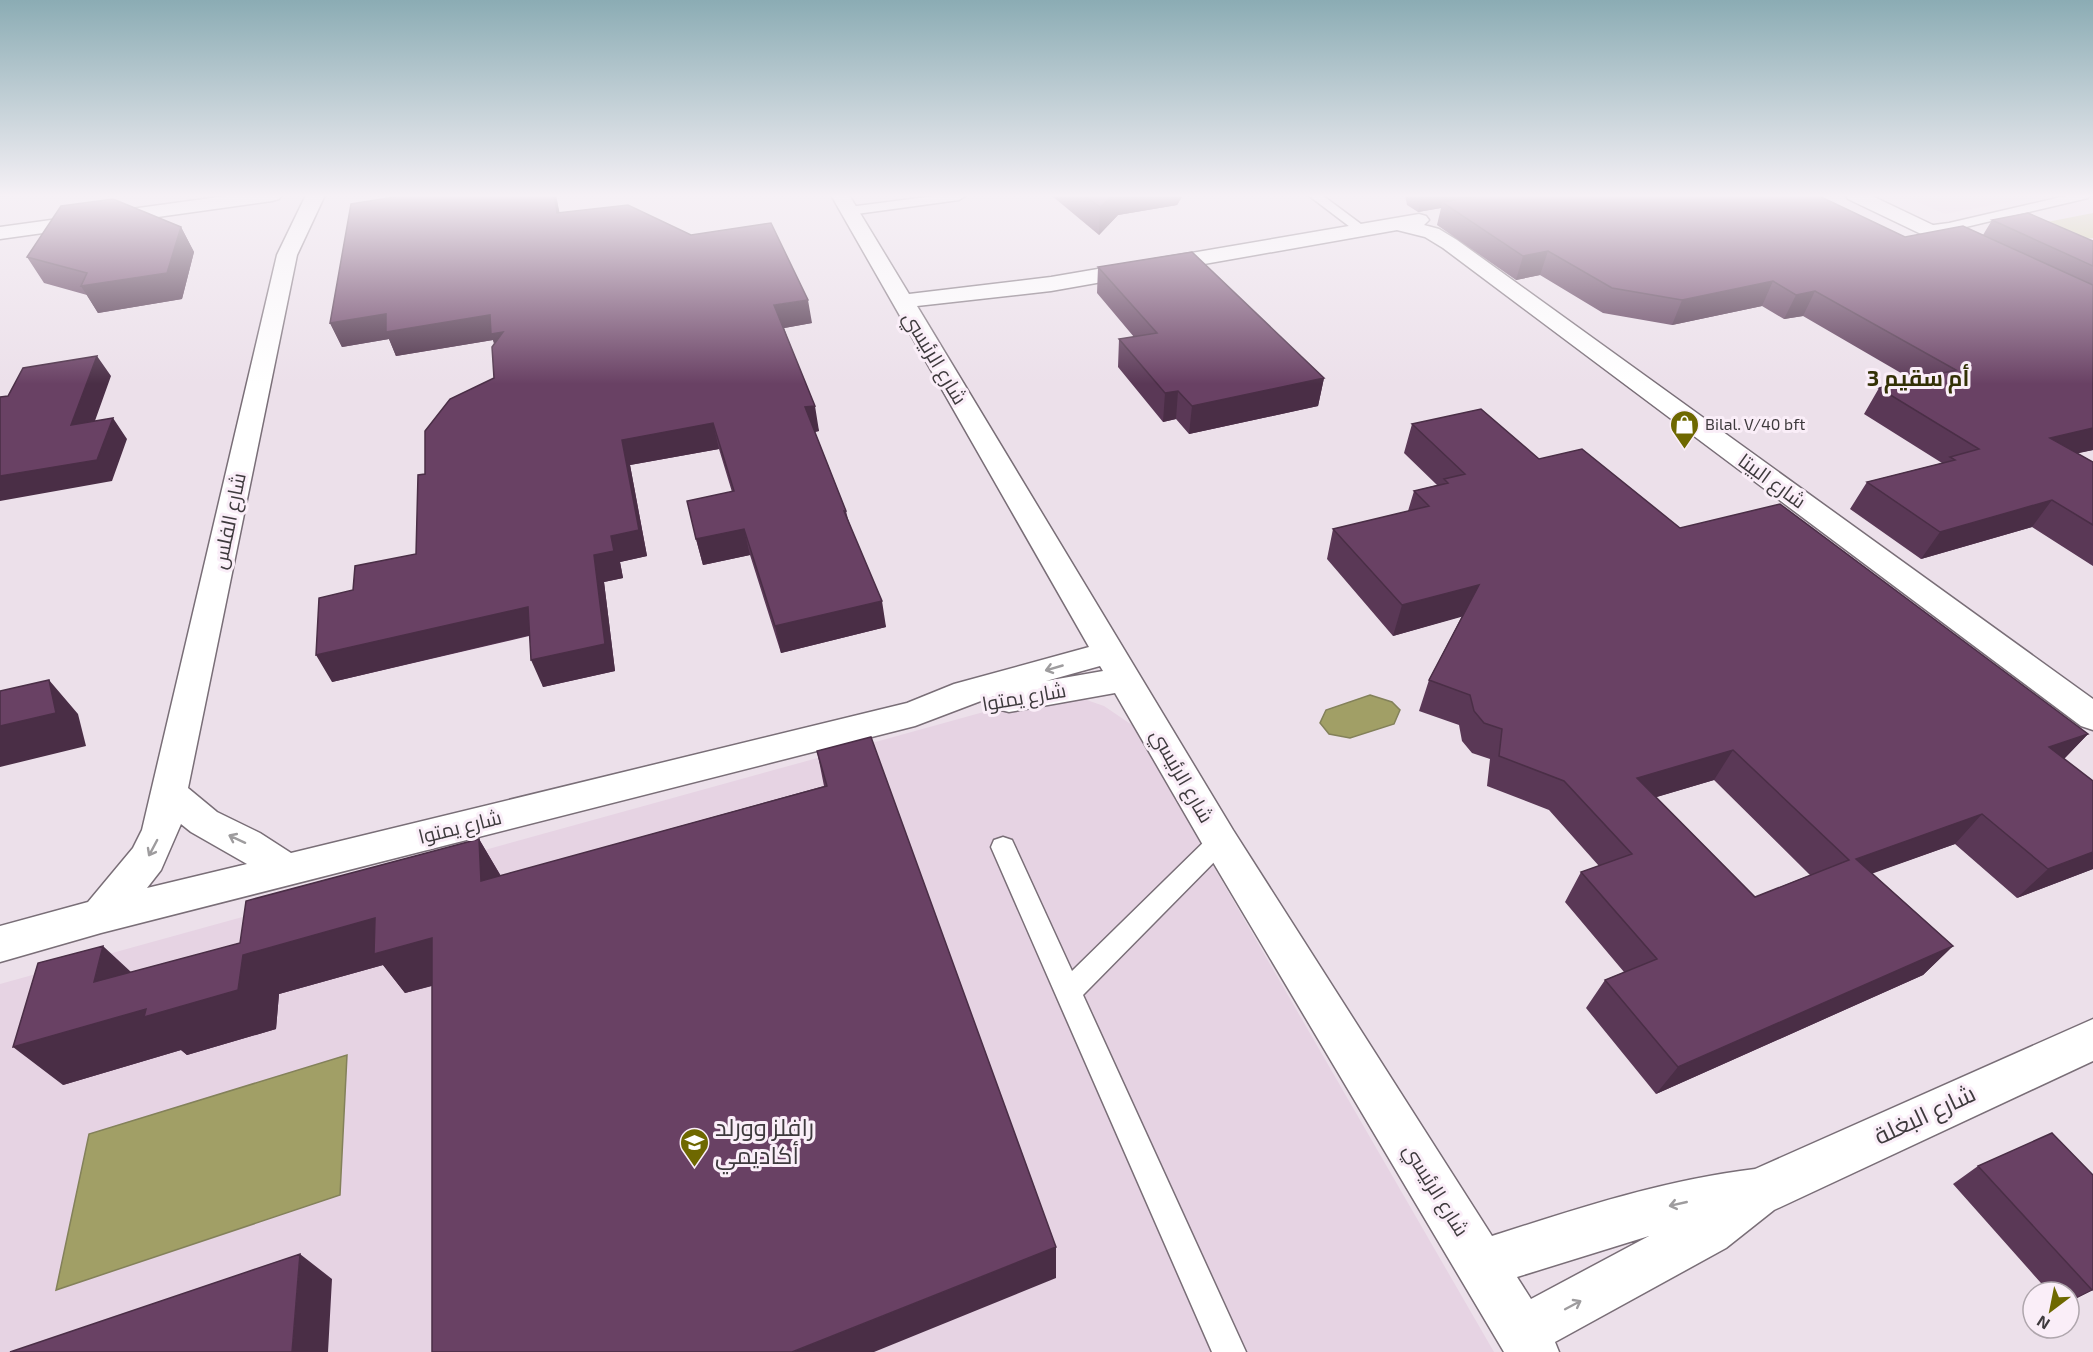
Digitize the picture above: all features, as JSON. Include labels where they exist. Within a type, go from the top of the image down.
[{"type":"street","name":"شارع الفلس","points":[[101,916],[135,874],[155,844],[171,793],[287,258]]},
{"type":"street","name":"شارع الرئيسي","points":[[876,258],[1220,841],[1527,1342]]},
{"type":"street","points":[[906,309],[1023,293],[1051,284],[1201,258]]},
{"type":"street","name":"شارع البيتا","points":[[1488,258],[2093,717]]},
{"type":"street","name":"شارع يمتوا","points":[[0,944],[101,916],[922,711],[969,707],[1118,666]]},
{"type":"street","points":[[171,793],[204,822],[248,844],[286,870]]},
{"type":"street","name":"شارع البغلة","points":[[1527,1342],[1710,1231],[1757,1193],[2093,1039]]},
{"type":"street","name":"شارع البغلة","points":[[1481,1264],[1679,1203],[1757,1193]]},
{"type":"lane","points":[[1068,992],[1220,841]]},
{"type":"lane","points":[[1003,847],[1229,1352]]},
{"type":"shaded area","points":[[1370,695],[1392,702],[1400,710],[1394,724],[1350,738],[1329,734],[1320,723],[1326,710]]},
{"type":"shaded area","name":"رافلز وورلد أكاديمي","points":[[1078,697],[1104,706],[1132,725],[1494,1352],[0,1352],[0,984],[1031,699]]},
{"type":"shaded area","points":[[347,1055],[340,1195],[56,1290],[89,1134]]},
{"type":"building","points":[[31,258],[172,258],[167,273],[81,286],[87,273]]},
{"type":"building","points":[[341,258],[788,258],[808,300],[774,305],[815,406],[805,407],[846,511],[844,511],[882,601],[775,626],[744,529],[696,539],[687,501],[734,491],[713,423],[622,440],[639,530],[611,536],[614,551],[594,555],[605,644],[531,660],[528,607],[316,655],[319,598],[353,590],[355,566],[416,554],[418,475],[425,474],[425,431],[450,399],[494,378],[492,347],[503,332],[491,334],[490,315],[386,332],[386,314],[330,323]]},
{"type":"building","points":[[1154,258],[1198,258],[1324,378],[1192,406],[1178,391],[1165,393],[1119,339],[1157,333],[1098,267]]},
{"type":"building","points":[[1560,258],[2034,258],[2093,285],[2093,428],[2050,438],[2093,462],[2093,525],[2052,500],[1940,532],[1867,482],[1955,460],[1950,457],[1979,449],[1879,388],[1956,370],[1815,291],[1796,295],[1773,281],[1682,300],[1612,288]]},
{"type":"building","points":[[2076,258],[2093,258],[2093,266]]},
{"type":"building","points":[[97,356],[71,425],[113,418],[97,460],[0,476],[0,397],[8,396],[23,368]]},
{"type":"building","points":[[1481,409],[1539,459],[1582,449],[1680,528],[1780,504],[2088,734],[2049,747],[2093,781],[2093,852],[2048,869],[1982,814],[1856,859],[1953,946],[1678,1067],[1605,980],[1657,959],[1581,872],[1632,854],[1564,781],[1499,756],[1502,729],[1484,723],[1474,711],[1470,695],[1429,680],[1479,585],[1402,605],[1333,529],[1429,506],[1414,491],[1448,483],[1444,479],[1465,474],[1412,424]],"holes":[[[1733,750],[1849,860],[1755,897],[1637,778]]]},
{"type":"building","points":[[49,680],[56,713],[0,726],[0,691]]},
{"type":"building","points":[[871,737],[1056,1247],[792,1352],[432,1352],[432,938],[374,954],[375,918],[243,955],[238,990],[144,1017],[146,1009],[13,1047],[38,963],[103,946],[94,982],[240,943],[246,901],[479,839],[481,881],[827,786],[817,751]]},
{"type":"building","points":[[2052,1133],[2093,1175],[2092,1290],[1978,1166]]},
{"type":"building","points":[[300,1254],[292,1352],[10,1352]]},
{"type":"place","name":"Bilal. V/40 bft","points":[[1684,450]]},
{"type":"place","name":"رافلز وورلد أكاديمي","points":[[694,1168]]},
{"type":"district","name":"أم سقيم 3","points":[[1918,378]]}]
